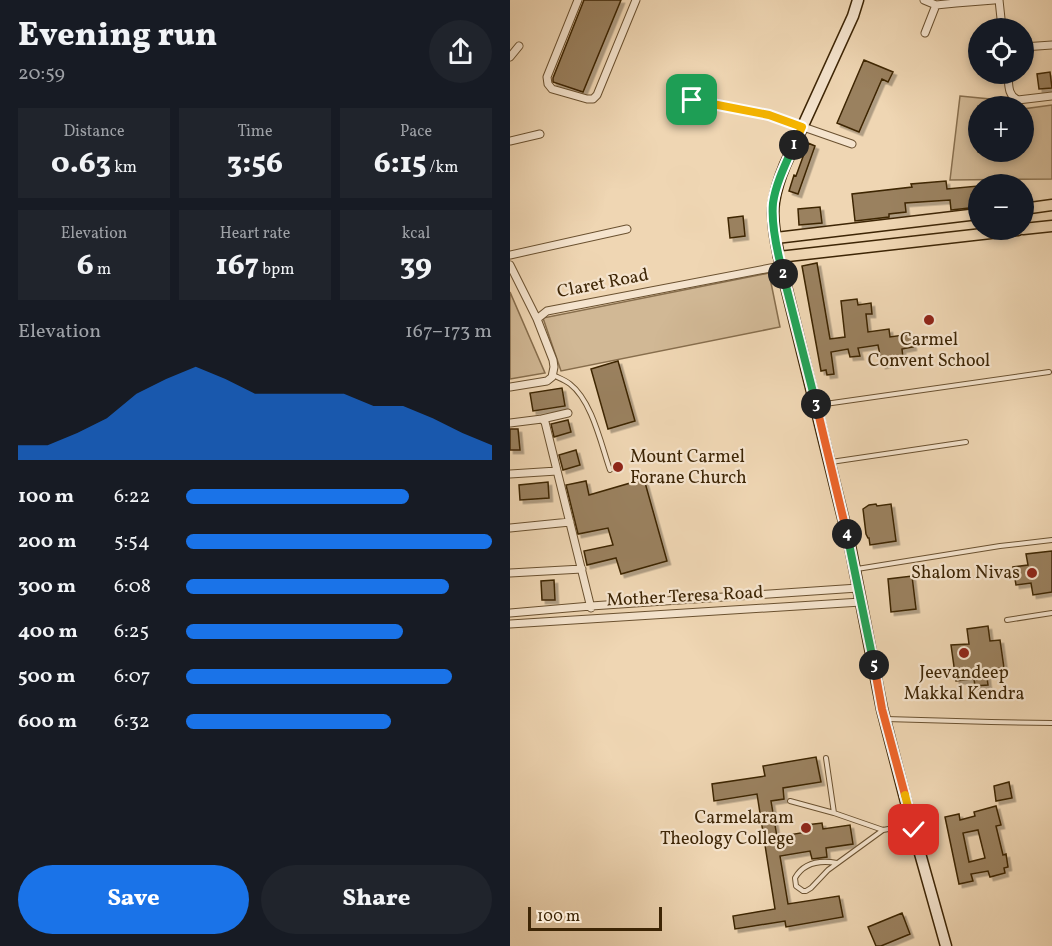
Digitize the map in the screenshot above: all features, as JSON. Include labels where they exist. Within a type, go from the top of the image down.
[{"type":"main road","points":[[858,0],[778,184],[773,204],[776,238],[855,570],[885,719],[946,946]]},
{"type":"main road","points":[[1034,207],[1052,205]]},
{"type":"main road","points":[[776,238],[968,215]]},
{"type":"main road","points":[[1034,228],[1052,226]]},
{"type":"main road","points":[[780,261],[968,237]]},
{"type":"street","points":[[578,0],[547,77],[552,89],[592,99],[597,95],[636,0]]},
{"type":"street","points":[[924,0],[936,5],[997,0],[1000,18]]},
{"type":"street","points":[[925,33],[936,5]]},
{"type":"street","points":[[1034,46],[1052,45]]},
{"type":"street","points":[[510,57],[519,46]]},
{"type":"street","points":[[1009,84],[1010,94],[1018,100],[1052,96]]},
{"type":"street","points":[[692,100],[769,115],[852,144]]},
{"type":"street","points":[[510,141],[540,134]]},
{"type":"street","points":[[510,255],[627,229]]},
{"type":"street","name":"Claret Road","points":[[537,319],[547,311],[780,261]]},
{"type":"street","points":[[510,265],[537,319],[554,367],[553,375],[547,381],[510,387]]},
{"type":"street","points":[[510,423],[568,413]]},
{"type":"street","points":[[542,419],[545,422],[593,618]]},
{"type":"street","points":[[510,474],[557,471]]},
{"type":"street","points":[[510,528],[570,522]]},
{"type":"street","points":[[510,573],[582,569]]},
{"type":"street","name":"Mother Teresa Road","points":[[510,613],[858,588]]},
{"type":"street","name":"Mother Teresa Road","points":[[510,624],[861,602]]},
{"type":"lane","points":[[816,406],[1049,372]]},
{"type":"lane","points":[[553,375],[569,383],[588,404],[610,470]]},
{"type":"lane","points":[[830,462],[966,442]]},
{"type":"lane","points":[[855,570],[1000,546],[1052,540]]},
{"type":"lane","points":[[1007,620],[1052,613]]},
{"type":"lane","points":[[885,719],[1052,723]]},
{"type":"lane","points":[[826,758],[834,813]]},
{"type":"lane","points":[[790,801],[883,830]]},
{"type":"lane","points":[[837,863],[826,861],[810,864],[800,869],[795,878],[796,886],[806,891],[828,870],[883,830],[912,825]]},
{"type":"shaded area","points":[[960,96],[968,97],[968,162],[1034,162],[1034,107],[1052,105],[1052,179],[1034,179],[1034,174],[968,174],[968,180],[950,180]]},
{"type":"shaded area","points":[[769,273],[780,327],[561,371],[543,318]]},
{"type":"shaded area","points":[[510,292],[545,373],[510,379]]},
{"type":"building","points":[[584,0],[621,0],[583,92],[553,82],[553,78]]},
{"type":"building","points":[[864,60],[893,72],[888,82],[882,79],[859,132],[837,123]]},
{"type":"building","points":[[1050,72],[1052,88],[1039,89],[1037,74]]},
{"type":"building","points":[[808,143],[815,146],[798,194],[789,191]]},
{"type":"building","points":[[946,181],[947,189],[968,187],[968,208],[951,210],[950,200],[905,203],[906,212],[889,214],[889,217],[855,221],[852,194],[912,187],[911,184]]},
{"type":"building","points":[[820,207],[822,223],[799,225],[798,209]]},
{"type":"building","points":[[743,216],[745,236],[730,238],[728,218]]},
{"type":"building","points":[[817,263],[830,339],[845,337],[841,301],[857,299],[858,305],[871,303],[872,314],[866,314],[868,332],[889,329],[890,337],[911,334],[913,347],[902,349],[903,358],[894,359],[895,362],[882,365],[878,345],[858,348],[860,356],[850,357],[848,349],[831,352],[834,374],[827,375],[826,370],[821,371],[802,266]]},
{"type":"building","points":[[618,361],[635,421],[608,429],[591,369]]},
{"type":"building","points":[[562,388],[565,406],[533,411],[530,393]]},
{"type":"building","points":[[568,420],[571,432],[554,437],[551,424]]},
{"type":"building","points":[[510,429],[518,429],[520,450],[510,450]]},
{"type":"building","points":[[576,450],[580,465],[563,470],[559,455]]},
{"type":"building","points":[[644,479],[667,561],[621,574],[616,558],[587,565],[584,551],[613,545],[608,528],[578,534],[566,485],[586,481],[589,495]]},
{"type":"building","points":[[548,482],[549,498],[520,500],[519,485]]},
{"type":"building","points":[[876,504],[877,506],[891,504],[896,541],[870,545],[866,534],[863,509]]},
{"type":"building","name":"Shalom Nivas","points":[[1052,551],[1052,592],[1033,595],[1031,583],[1016,585],[1013,567],[1028,565],[1026,554]]},
{"type":"building","points":[[912,576],[916,609],[891,612],[888,579]]},
{"type":"building","points":[[554,580],[555,600],[542,600],[541,581]]},
{"type":"building","name":"Jeevandeep Makkal Kendra","points":[[988,626],[990,641],[1000,640],[1004,668],[986,670],[988,685],[975,686],[974,679],[956,681],[951,645],[969,644],[967,629]]},
{"type":"building","points":[[816,757],[821,782],[783,788],[784,799],[771,801],[777,837],[807,832],[806,825],[822,823],[823,829],[850,825],[853,844],[826,848],[827,857],[812,859],[810,851],[780,856],[788,904],[839,896],[843,917],[786,927],[785,921],[735,929],[733,916],[775,909],[757,794],[714,801],[712,784],[765,776],[763,766]]},
{"type":"building","points":[[1009,782],[1012,798],[996,801],[994,786]]},
{"type":"building","points":[[996,806],[1001,825],[996,826],[1008,867],[1004,868],[1005,873],[990,877],[988,871],[971,874],[973,881],[959,884],[945,817],[959,814],[960,820],[975,816],[974,812]],"holes":[[[978,830],[985,858],[969,862],[963,833]]]},
{"type":"building","points":[[902,913],[910,934],[876,946],[868,927]]},
{"type":"place","name":"Carmel Convent School","points":[[929,320]]},
{"type":"place","name":"Mount Carmel Forane Church","points":[[618,467]]},
{"type":"place","name":"Shalom Nivas","points":[[1032,573]]},
{"type":"place","name":"Jeevandeep Makkal Kendra","points":[[964,653]]},
{"type":"place","name":"Carmelaram Theology College","points":[[806,828]]},
{"type":"route","points":[[692,100],[769,115],[802,127],[785,165],[773,204],[776,238],[850,546],[882,709],[914,830]]}]
